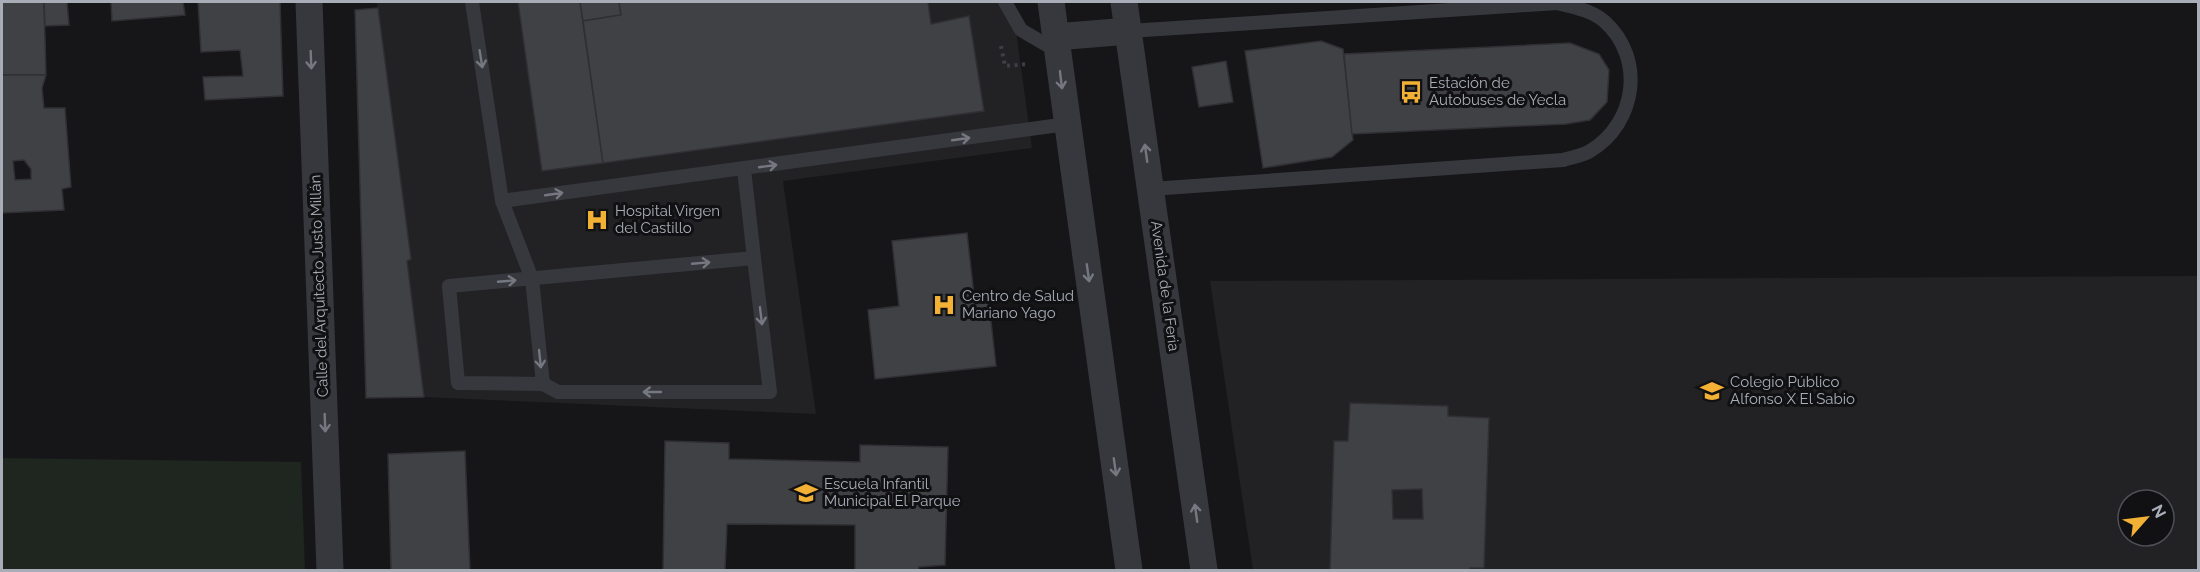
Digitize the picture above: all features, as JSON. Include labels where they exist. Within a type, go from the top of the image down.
[{"type":"street","name":"Calle del Arquitecto Justo Millán","points":[[309,2],[330,570]]},
{"type":"street","points":[[1051,2],[1129,570]]},
{"type":"street","name":"Avenida de la Feria","points":[[1124,2],[1204,570]]},
{"type":"street","points":[[1056,44],[1129,31]]},
{"type":"lane","points":[[472,2],[502,201],[532,279],[543,384]]},
{"type":"lane","points":[[1005,2],[1021,30],[1056,44]]},
{"type":"lane","points":[[1129,31],[1557,3],[1581,8],[1603,21],[1620,40],[1630,63],[1632,90],[1625,115],[1610,136],[1588,152],[1563,160],[1151,189]]},
{"type":"lane","points":[[502,201],[1067,124]]},
{"type":"lane","points":[[744,169],[770,392],[558,392],[543,384],[458,383],[449,286],[754,258]]},
{"type":"shaded area","name":"Hospital Virgen del Castillo","points":[[377,2],[1012,2],[1032,148],[783,181],[816,414],[424,397],[407,261],[411,259]]},
{"type":"shaded area","name":"Colegio Público Alfonso X El Sabio","points":[[2198,276],[2198,570],[1253,570],[1210,281]]},
{"type":"shaded area","points":[[2,458],[301,462],[305,570],[2,570]]},
{"type":"building","points":[[2,2],[44,2],[46,75],[2,75]]},
{"type":"building","points":[[44,2],[67,2],[69,25],[45,26]]},
{"type":"building","points":[[111,2],[183,2],[185,15],[112,21]]},
{"type":"building","points":[[198,2],[280,2],[283,96],[205,100],[203,77],[243,76],[240,50],[201,52]]},
{"type":"building","points":[[518,2],[580,2],[603,163],[542,171]]},
{"type":"building","points":[[580,2],[619,2],[621,15],[583,21]]},
{"type":"building","points":[[619,2],[928,2],[931,24],[969,16],[984,111],[603,163],[583,21],[621,15]]},
{"type":"building","points":[[378,8],[411,259],[407,261],[424,397],[366,398],[355,10]]},
{"type":"building","points":[[1321,41],[1343,49],[1353,140],[1332,157],[1263,168],[1245,51]]},
{"type":"building","points":[[1570,43],[1599,54],[1609,70],[1607,102],[1590,120],[1566,124],[1352,134],[1344,54]]},
{"type":"building","points":[[1226,61],[1233,102],[1199,107],[1192,67]]},
{"type":"building","points":[[2,75],[46,75],[42,88],[44,108],[65,108],[71,187],[62,189],[64,210],[2,213]],"holes":[[[24,160],[31,169],[31,179],[15,180],[13,161]]]},
{"type":"building","name":"Centro de Salud Mariano Yago","points":[[967,233],[975,304],[989,303],[996,366],[875,379],[868,310],[899,306],[892,241]]},
{"type":"building","points":[[1350,403],[1448,406],[1448,416],[1489,418],[1484,568],[1470,568],[1470,570],[1330,570],[1334,441],[1348,441]],"holes":[[[1422,489],[1423,519],[1393,519],[1392,490]]]},
{"type":"building","name":"Escuela Infantil Municipal El Parque","points":[[665,441],[729,443],[729,459],[860,462],[860,445],[948,447],[945,565],[919,567],[918,570],[855,570],[855,525],[727,524],[725,570],[663,570]]},
{"type":"building","points":[[465,451],[470,570],[391,570],[388,454]]},
{"type":"place","name":"Estación de Autobuses de Yecla","points":[[1411,92]]},
{"type":"place","name":"Hospital Virgen del Castillo","points":[[597,220]]},
{"type":"place","name":"Centro de Salud Mariano Yago","points":[[944,305]]},
{"type":"place","name":"Colegio Público Alfonso X El Sabio","points":[[1712,391]]},
{"type":"place","name":"Escuela Infantil Municipal El Parque","points":[[806,493]]}]
